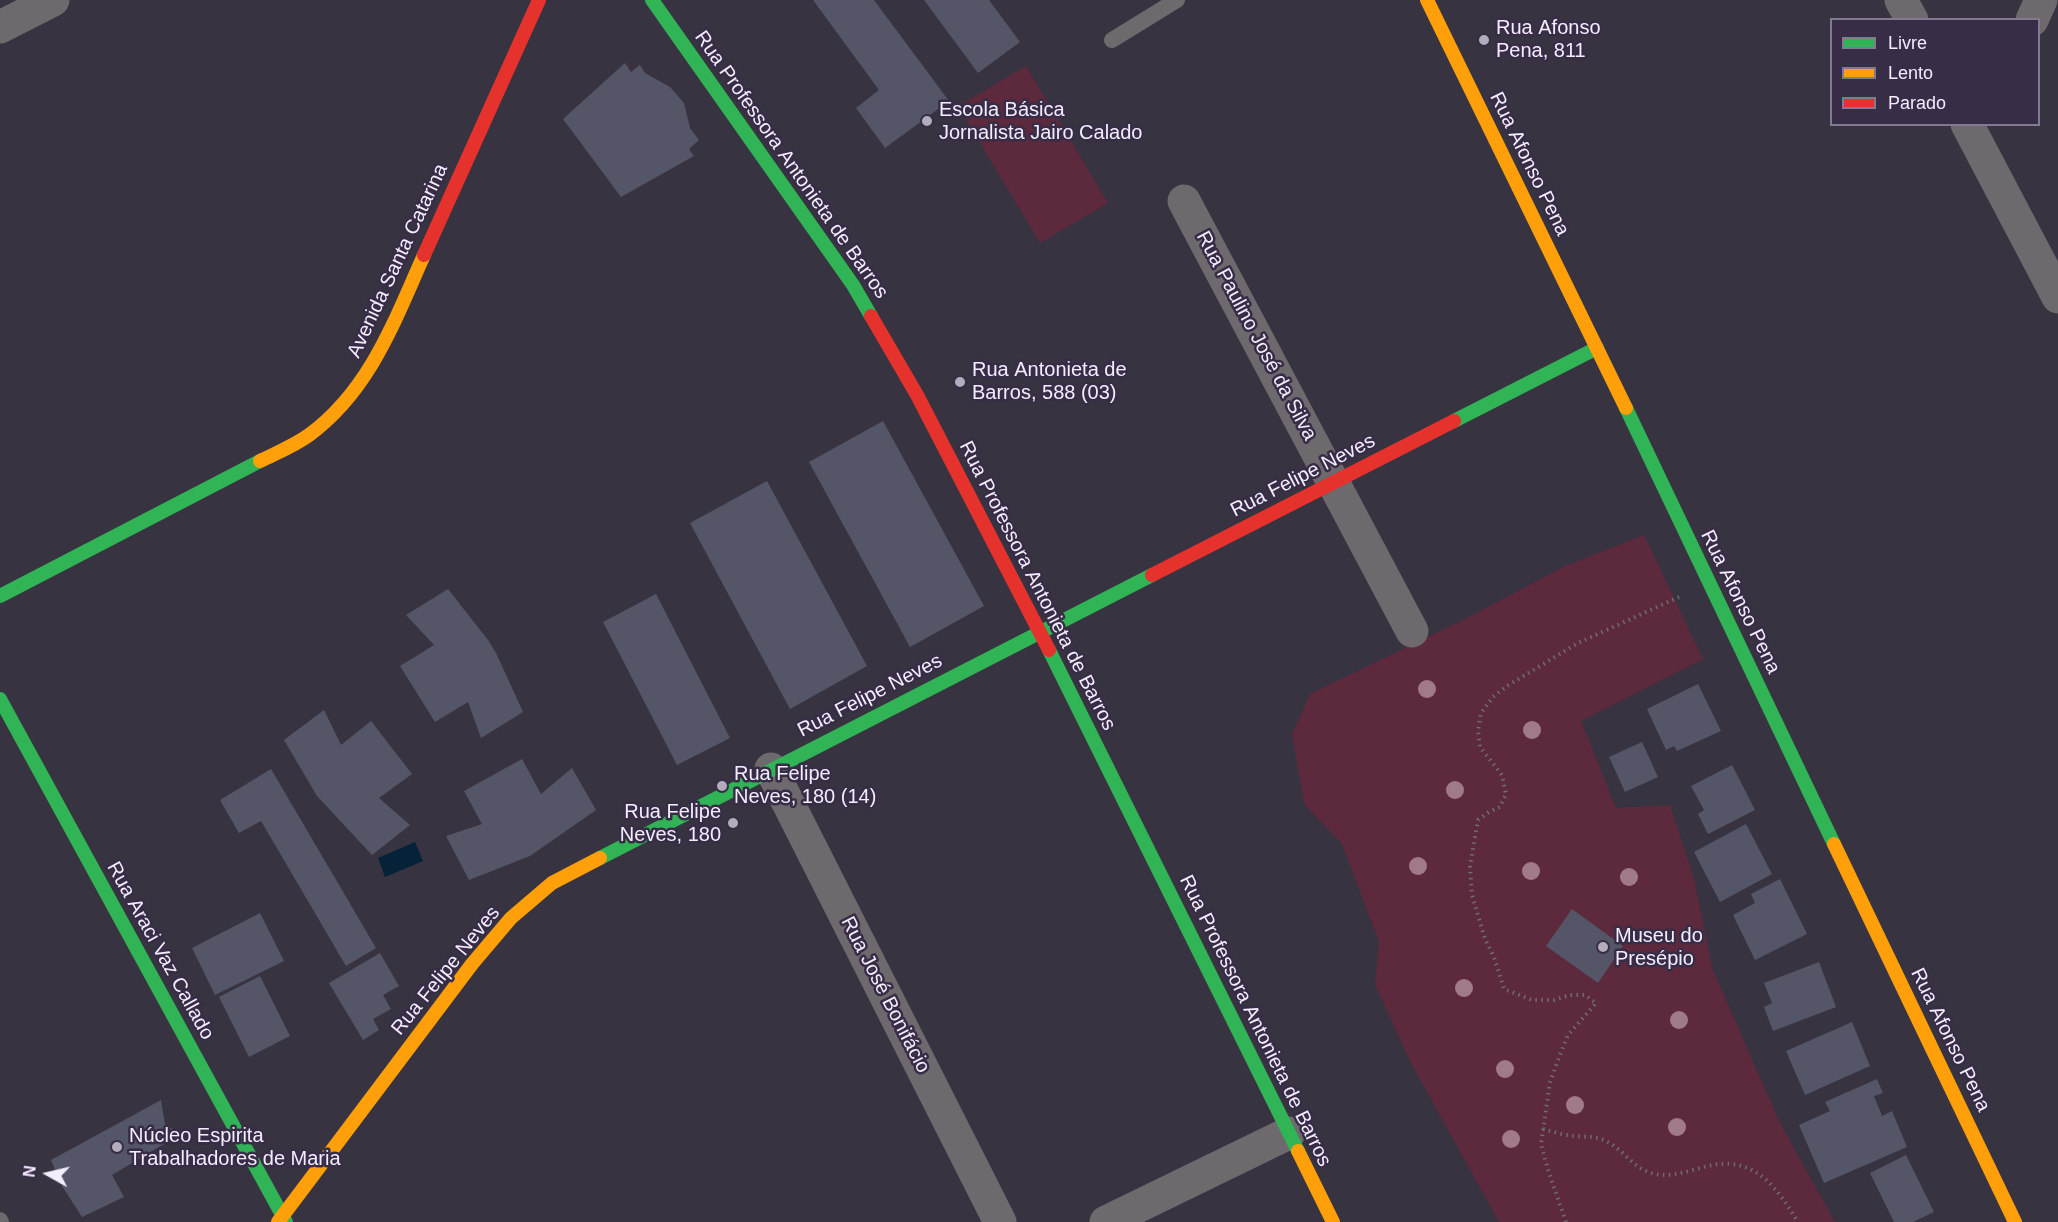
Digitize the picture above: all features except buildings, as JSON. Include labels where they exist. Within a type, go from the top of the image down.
[{"type":"street","points":[[0,27],[53,0]]},
{"type":"street","name":"Avenida Santa Catarina","points":[[0,596],[308,436],[351,397],[382,348],[539,0]]},
{"type":"street","name":"Rua Professora Antonieta de Barros","points":[[652,0],[853,285],[934,426],[1040,632],[1334,1222]]},
{"type":"street","name":"Rua Afonso Pena","points":[[1427,0],[1597,348],[2015,1222]]},
{"type":"street","points":[[1901,0],[1911,18]]},
{"type":"street","points":[[2033,18],[2041,0]]},
{"type":"street","points":[[1978,132],[2058,297]]},
{"type":"street","name":"Rua Paulino José da Silva","points":[[1184,201],[1412,631]]},
{"type":"street","name":"Rua Felipe Neves","points":[[282,1220],[472,963],[511,918],[552,883],[1597,348]]},
{"type":"street","name":"Rua Araci Vaz Callado","points":[[0,699],[282,1220]]},
{"type":"street","name":"Rua José Bonifácio","points":[[771,769],[1000,1222]]},
{"type":"street","points":[[1106,1222],[1289,1133]]},
{"type":"lane","points":[[1112,40],[1177,0]]},
{"type":"path","points":[[1566,1222],[1541,1144],[1543,1129],[1550,1082],[1568,1035],[1596,1003],[1585,995],[1570,995],[1554,1000],[1532,1000],[1503,989],[1472,895],[1470,866],[1478,820],[1500,807],[1506,794],[1502,775],[1480,747],[1478,730],[1481,713],[1493,697],[1507,686],[1578,643],[1688,593]]},
{"type":"path","points":[[1543,1129],[1572,1136],[1603,1139],[1617,1147],[1645,1171],[1672,1175],[1714,1164],[1740,1165],[1761,1174],[1779,1191],[1798,1222]]},
{"type":"shaded area","points":[[1026,66],[1108,203],[1040,243],[958,106]]},
{"type":"shaded area","points":[[1644,535],[1703,659],[1581,721],[1616,808],[1670,805],[1694,879],[1712,968],[1780,1123],[1835,1222],[1499,1222],[1411,1063],[1375,985],[1379,942],[1342,844],[1304,804],[1292,734],[1310,694],[1465,619],[1565,566]]},
{"type":"water","points":[[415,842],[423,861],[385,877],[378,858]]},
{"type":"traffic: fast","points":[[652,0],[853,285],[871,316]]},
{"type":"traffic: fast","points":[[1454,421],[1597,348]]},
{"type":"traffic: fast","points":[[1626,408],[1834,844]]},
{"type":"traffic: fast","points":[[0,596],[260,461]]},
{"type":"traffic: fast","points":[[600,858],[1152,575]]},
{"type":"traffic: fast","points":[[1049,650],[1298,1151]]},
{"type":"traffic: fast","points":[[0,699],[286,1222]]},
{"type":"traffic: slow","points":[[1427,0],[1626,408]]},
{"type":"traffic: slow","points":[[260,461],[309,435],[348,397],[364,376],[391,330],[424,255]]},
{"type":"traffic: slow","points":[[1834,844],[2015,1222]]},
{"type":"traffic: slow","points":[[278,1222],[472,964],[511,918],[552,883],[600,858]]},
{"type":"traffic: slow","points":[[1298,1151],[1333,1222]]},
{"type":"traffic: jam","points":[[424,255],[539,0]]},
{"type":"traffic: jam","points":[[871,316],[917,395],[1049,650]]},
{"type":"traffic: jam","points":[[1152,575],[1454,421]]},
{"type":"place","name":"Rua Afonso Pena, 811","points":[[1484,40]]},
{"type":"place","name":"Escola Básica Jornalista Jairo Calado","points":[[927,121]]},
{"type":"place","name":"Rua Antonieta de Barros, 588 (03)","points":[[960,382]]},
{"type":"place","name":"Rua Felipe Neves, 180 (14)","points":[[722,786]]},
{"type":"place","name":"Rua Felipe Neves, 180","points":[[733,823]]},
{"type":"place","name":"Museu do Presépio","points":[[1603,947]]},
{"type":"place","name":"Núcleo Espirita Trabalhadores de Maria","points":[[117,1147]]}]
